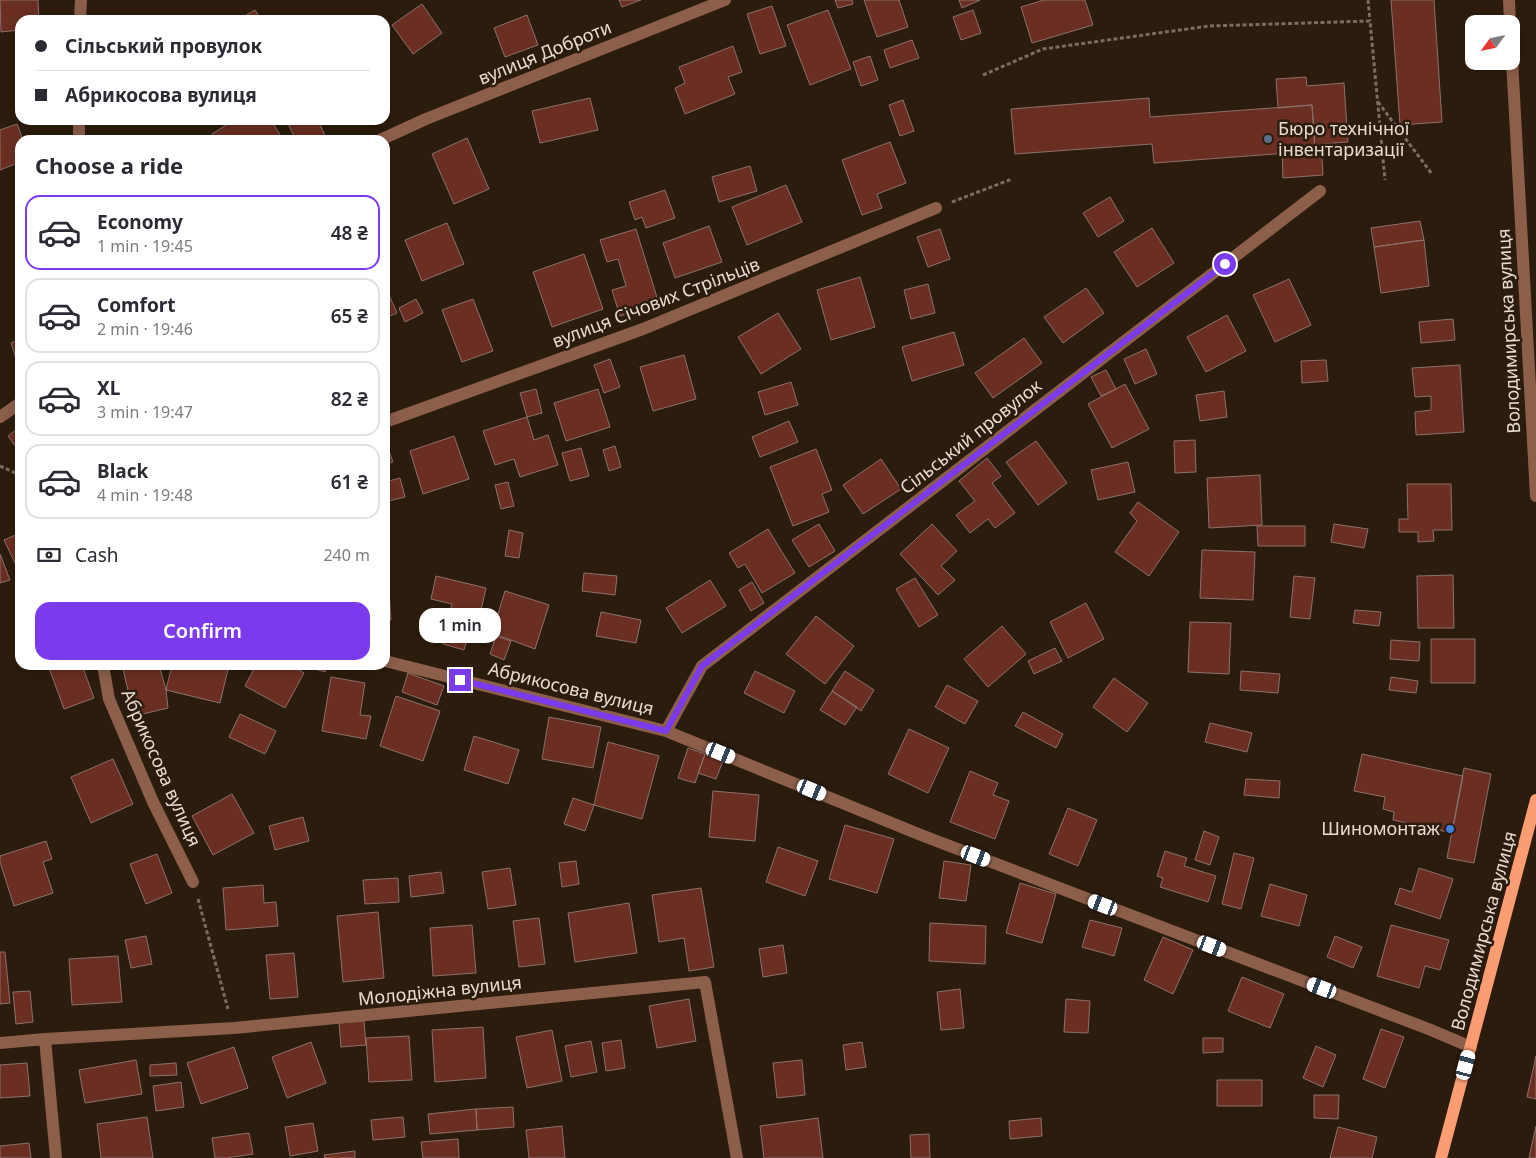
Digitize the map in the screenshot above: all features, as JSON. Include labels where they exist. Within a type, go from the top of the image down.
[{"type":"main road","name":"Володимирська вулиця","points":[[1441,1158],[1536,800]]},
{"type":"street","points":[[80,0],[80,15]]},
{"type":"street","name":"вулиця Доброти","points":[[390,136],[454,108],[724,0]]},
{"type":"street","points":[[1509,0],[1510,15]]},
{"type":"street","name":"Володимирська вулиця","points":[[1512,70],[1536,496]]},
{"type":"street","name":"Сільський провулок","points":[[666,731],[702,666],[1320,191]]},
{"type":"street","name":"вулиця Січових Стрільців","points":[[390,420],[643,329],[936,208]]},
{"type":"street","points":[[0,417],[15,406]]},
{"type":"street","name":"Абрикосова вулиця","points":[[390,662],[666,731],[921,835],[1422,1026],[1471,1047]]},
{"type":"street","name":"Абрикосова вулиця","points":[[104,670],[109,699],[152,802],[193,882]]},
{"type":"street","name":"Молодіжна вулиця","points":[[0,1043],[234,1028],[705,982],[737,1158]]},
{"type":"street","points":[[45,1039],[56,1158]]},
{"type":"path","points":[[1368,0],[1385,180]]},
{"type":"path","points":[[983,75],[1043,48],[1209,26],[1370,21]]},
{"type":"path","points":[[1378,102],[1432,174]]},
{"type":"path","points":[[936,208],[1012,179]]},
{"type":"path","points":[[0,466],[15,473]]},
{"type":"path","points":[[193,882],[234,1028]]},
{"type":"building","points":[[0,0],[38,0],[39,15],[15,15],[15,31],[1,32]]},
{"type":"building","points":[[619,0],[641,0],[622,7]]},
{"type":"building","points":[[835,0],[852,0],[853,4],[838,8]]},
{"type":"building","points":[[864,0],[899,0],[908,27],[877,37]]},
{"type":"building","points":[[959,0],[980,0],[962,8]]},
{"type":"building","points":[[1044,0],[1085,0],[1093,25],[1032,43],[1021,7]]},
{"type":"building","points":[[1391,0],[1434,0],[1442,122],[1400,125]]},
{"type":"building","points":[[422,4],[442,33],[413,54],[392,25]]},
{"type":"building","points":[[772,6],[786,46],[760,54],[747,14]]},
{"type":"building","points":[[255,10],[258,15],[246,15]]},
{"type":"building","points":[[828,10],[851,69],[810,85],[787,25]]},
{"type":"building","points":[[973,10],[981,33],[961,40],[953,17]]},
{"type":"building","points":[[527,15],[538,45],[505,57],[494,28]]},
{"type":"building","points":[[912,40],[919,58],[890,68],[884,50]]},
{"type":"building","points":[[733,46],[742,72],[728,77],[735,94],[685,114],[675,88],[685,83],[679,67]]},
{"type":"building","points":[[870,56],[878,80],[861,86],[853,62]]},
{"type":"building","points":[[1306,77],[1307,86],[1344,83],[1348,142],[1321,144],[1323,175],[1283,178],[1282,153],[1315,151],[1312,105],[1278,108],[1276,79]]},
{"type":"building","points":[[590,98],[598,130],[540,143],[532,111]]},
{"type":"building","points":[[1149,98],[1150,117],[1312,105],[1315,151],[1154,163],[1152,144],[1015,154],[1011,109]]},
{"type":"building","points":[[903,100],[914,131],[900,136],[889,105]]},
{"type":"building","points":[[17,125],[21,135],[15,135],[15,164],[0,170],[0,130]]},
{"type":"building","points":[[226,125],[274,125],[280,135],[212,135]]},
{"type":"building","points":[[288,125],[320,125],[325,135],[294,135]]},
{"type":"building","points":[[467,138],[489,189],[454,204],[432,154]]},
{"type":"building","points":[[890,142],[906,183],[877,194],[882,208],[862,215],[842,160]]},
{"type":"building","points":[[750,166],[757,191],[719,202],[712,177]]},
{"type":"building","points":[[786,185],[802,222],[747,245],[732,207]]},
{"type":"building","points":[[665,190],[675,218],[646,228],[642,217],[635,220],[629,202]]},
{"type":"building","points":[[1110,197],[1124,221],[1098,237],[1083,213]]},
{"type":"building","points":[[1420,221],[1424,240],[1374,247],[1371,228]]},
{"type":"building","points":[[447,223],[464,264],[422,281],[405,240]]},
{"type":"building","points":[[709,226],[722,262],[675,278],[663,243]]},
{"type":"building","points":[[1152,228],[1174,263],[1137,287],[1114,252]]},
{"type":"building","points":[[636,229],[659,304],[620,316],[612,290],[626,286],[618,259],[607,262],[600,240]]},
{"type":"building","points":[[940,229],[950,259],[928,267],[917,237]]},
{"type":"building","points":[[1424,240],[1429,286],[1381,293],[1374,247]]},
{"type":"building","points":[[584,254],[603,309],[552,327],[533,272]]},
{"type":"building","points":[[860,277],[875,327],[831,340],[817,290]]},
{"type":"building","points":[[1289,279],[1311,325],[1275,342],[1253,295]]},
{"type":"building","points":[[928,284],[935,313],[911,319],[904,290]]},
{"type":"building","points":[[1086,288],[1104,313],[1063,343],[1044,317]]},
{"type":"building","points":[[390,297],[397,313],[390,316]]},
{"type":"building","points":[[416,299],[423,313],[405,322],[399,308]]},
{"type":"building","points":[[473,299],[493,351],[462,362],[442,310]]},
{"type":"building","points":[[778,313],[801,349],[761,374],[738,337]]},
{"type":"building","points":[[1227,315],[1246,351],[1206,372],[1187,337]]},
{"type":"building","points":[[1453,319],[1455,340],[1421,343],[1419,322]]},
{"type":"building","points":[[954,332],[964,365],[912,381],[902,347]]},
{"type":"building","points":[[1024,338],[1042,363],[993,398],[975,373]]},
{"type":"building","points":[[15,341],[15,356],[11,343]]},
{"type":"building","points":[[1146,349],[1157,374],[1135,384],[1124,359]]},
{"type":"building","points":[[684,355],[696,399],[653,411],[640,367]]},
{"type":"building","points":[[610,359],[620,387],[604,393],[594,365]]},
{"type":"building","points":[[1326,360],[1328,381],[1302,383],[1301,361]]},
{"type":"building","points":[[1460,365],[1464,432],[1416,435],[1415,412],[1431,410],[1431,396],[1415,397],[1412,368]]},
{"type":"building","points":[[1106,370],[1116,389],[1101,396],[1091,377]]},
{"type":"building","points":[[791,382],[798,405],[765,415],[758,392]]},
{"type":"building","points":[[1125,384],[1149,429],[1112,448],[1088,404]]},
{"type":"building","points":[[536,389],[542,413],[527,417],[520,393]]},
{"type":"building","points":[[598,389],[610,427],[566,441],[554,403]]},
{"type":"building","points":[[1224,391],[1227,417],[1200,421],[1196,395]]},
{"type":"building","points":[[527,417],[534,440],[548,435],[558,465],[520,477],[514,459],[495,465],[483,431]]},
{"type":"building","points":[[789,421],[798,442],[760,457],[752,437]]},
{"type":"building","points":[[15,431],[15,446],[8,436]]},
{"type":"building","points":[[454,436],[469,479],[423,494],[410,451]]},
{"type":"building","points":[[1195,440],[1196,472],[1175,473],[1174,441]]},
{"type":"building","points":[[1036,441],[1067,483],[1038,505],[1006,462]]},
{"type":"building","points":[[615,446],[621,467],[609,471],[603,450]]},
{"type":"building","points":[[581,448],[589,476],[570,481],[562,453]]},
{"type":"building","points":[[816,449],[832,490],[822,494],[829,512],[793,526],[770,467]]},
{"type":"building","points":[[987,458],[1001,476],[992,483],[1015,513],[995,528],[988,519],[970,533],[956,515],[975,501],[959,481]]},
{"type":"building","points":[[881,459],[901,489],[863,514],[843,485]]},
{"type":"building","points":[[1128,462],[1135,492],[1098,500],[1091,470]]},
{"type":"building","points":[[1260,475],[1262,525],[1209,528],[1207,478]]},
{"type":"building","points":[[400,478],[405,497],[390,501],[390,481]]},
{"type":"building","points":[[508,482],[514,506],[501,509],[495,485]]},
{"type":"building","points":[[1407,484],[1451,484],[1452,530],[1433,530],[1434,541],[1418,542],[1418,532],[1399,532],[1399,519],[1408,519]]},
{"type":"building","points":[[1138,502],[1179,532],[1149,576],[1115,552],[1137,521],[1130,513]]},
{"type":"building","points":[[819,524],[835,551],[809,567],[792,540]]},
{"type":"building","points":[[932,524],[957,551],[941,566],[955,580],[938,595],[900,554]]},
{"type":"building","points":[[1334,524],[1368,529],[1364,548],[1331,542]]},
{"type":"building","points":[[1257,526],[1305,526],[1305,546],[1258,546]]},
{"type":"building","points":[[768,529],[795,573],[762,593],[745,564],[738,568],[729,553]]},
{"type":"building","points":[[509,530],[523,533],[519,558],[505,556]]},
{"type":"building","points":[[15,535],[15,563],[4,540]]},
{"type":"building","points":[[1202,550],[1255,552],[1253,600],[1200,598]]},
{"type":"building","points":[[0,554],[10,580],[0,583]]},
{"type":"building","points":[[584,573],[617,576],[615,595],[582,591]]},
{"type":"building","points":[[1453,575],[1454,628],[1418,628],[1417,576]]},
{"type":"building","points":[[436,576],[486,588],[479,619],[450,612],[452,604],[431,599]]},
{"type":"building","points":[[1294,576],[1315,578],[1310,619],[1290,617]]},
{"type":"building","points":[[915,578],[938,615],[919,627],[896,589]]},
{"type":"building","points":[[710,580],[726,606],[682,633],[666,608]]},
{"type":"building","points":[[752,582],[764,603],[751,611],[739,590]]},
{"type":"building","points":[[505,591],[549,605],[535,649],[492,633]]},
{"type":"building","points":[[1086,603],[1104,639],[1068,658],[1050,622]]},
{"type":"building","points":[[1355,610],[1381,612],[1379,626],[1353,623]]},
{"type":"building","points":[[601,612],[641,620],[636,643],[596,636]]},
{"type":"building","points":[[816,616],[854,646],[825,684],[786,654]]},
{"type":"building","points":[[1190,622],[1231,623],[1229,674],[1188,672]]},
{"type":"building","points":[[448,623],[470,628],[464,650],[443,644]]},
{"type":"building","points":[[1002,626],[1026,654],[988,687],[964,659]]},
{"type":"building","points":[[496,636],[511,641],[504,660],[490,654]]},
{"type":"building","points":[[1431,639],[1475,639],[1475,683],[1431,683]]},
{"type":"building","points":[[1391,640],[1420,642],[1419,661],[1390,659]]},
{"type":"building","points":[[1055,648],[1062,661],[1034,674],[1028,661]]},
{"type":"building","points":[[50,670],[84,670],[94,698],[64,709]]},
{"type":"building","points":[[123,670],[160,670],[166,690],[168,708],[134,716]]},
{"type":"building","points":[[171,670],[228,670],[220,703],[166,690]]},
{"type":"building","points":[[253,670],[299,670],[304,673],[285,708],[245,686]]},
{"type":"building","points":[[755,671],[795,691],[784,713],[744,693]]},
{"type":"building","points":[[845,671],[874,690],[861,711],[832,691]]},
{"type":"building","points":[[1241,671],[1280,674],[1278,693],[1240,690]]},
{"type":"building","points":[[408,673],[444,686],[437,705],[402,692]]},
{"type":"building","points":[[331,677],[365,683],[360,715],[371,716],[366,739],[322,731]]},
{"type":"building","points":[[1391,677],[1418,681],[1416,693],[1389,690]]},
{"type":"building","points":[[1114,678],[1148,703],[1127,732],[1093,707]]},
{"type":"building","points":[[947,685],[978,701],[965,724],[935,707]]},
{"type":"building","points":[[832,691],[857,707],[845,725],[820,710]]},
{"type":"building","points":[[396,696],[440,711],[423,761],[380,746]]},
{"type":"building","points":[[1023,712],[1063,734],[1056,748],[1015,726]]},
{"type":"building","points":[[240,714],[276,731],[265,754],[229,737]]},
{"type":"building","points":[[549,717],[601,727],[593,768],[542,759]]},
{"type":"building","points":[[1210,723],[1252,733],[1247,752],[1205,742]]},
{"type":"building","points":[[909,729],[949,748],[928,793],[888,774]]},
{"type":"building","points":[[474,736],[519,750],[508,784],[464,770]]},
{"type":"building","points":[[608,742],[659,756],[642,819],[594,805]]},
{"type":"building","points":[[688,748],[705,754],[695,783],[678,778]]},
{"type":"building","points":[[705,754],[723,761],[716,779],[698,773]]},
{"type":"building","points":[[1362,754],[1463,776],[1452,833],[1393,820],[1394,812],[1383,809],[1385,797],[1354,791]]},
{"type":"building","points":[[113,759],[133,804],[91,823],[71,777]]},
{"type":"building","points":[[1464,768],[1491,774],[1474,863],[1447,858]]},
{"type":"building","points":[[970,771],[998,783],[993,795],[1009,801],[995,839],[950,822]]},
{"type":"building","points":[[1246,779],[1280,781],[1279,798],[1244,795]]},
{"type":"building","points":[[713,791],[759,795],[755,841],[709,837]]},
{"type":"building","points":[[232,794],[254,833],[213,855],[192,816]]},
{"type":"building","points":[[573,798],[594,805],[585,831],[564,824]]},
{"type":"building","points":[[1068,808],[1097,820],[1078,866],[1049,854]]},
{"type":"building","points":[[303,817],[309,841],[275,850],[269,826]]},
{"type":"building","points":[[845,825],[894,839],[877,893],[829,879]]},
{"type":"building","points":[[1204,831],[1219,837],[1210,865],[1195,860]]},
{"type":"building","points":[[46,841],[52,859],[43,862],[53,893],[14,906],[0,862],[0,856]]},
{"type":"building","points":[[778,847],[818,861],[805,896],[766,882]]},
{"type":"building","points":[[1165,851],[1187,858],[1184,866],[1216,876],[1208,902],[1160,887],[1163,878],[1157,876]]},
{"type":"building","points":[[1234,853],[1254,858],[1241,909],[1222,904]]},
{"type":"building","points":[[157,854],[172,893],[146,904],[130,864]]},
{"type":"building","points":[[576,861],[579,884],[562,887],[559,863]]},
{"type":"building","points":[[944,861],[971,865],[966,901],[939,898]]},
{"type":"building","points":[[510,868],[516,905],[488,909],[482,872]]},
{"type":"building","points":[[1419,868],[1453,879],[1440,919],[1395,904],[1400,888],[1412,892]]},
{"type":"building","points":[[441,872],[444,893],[411,897],[409,876]]},
{"type":"building","points":[[398,878],[399,902],[365,904],[363,880]]},
{"type":"building","points":[[1020,883],[1056,894],[1042,943],[1006,933]]},
{"type":"building","points":[[1270,884],[1307,895],[1299,926],[1261,916]]},
{"type":"building","points":[[263,885],[264,903],[276,902],[278,926],[226,930],[223,888]]},
{"type":"building","points":[[701,888],[714,967],[689,971],[684,938],[659,942],[652,895]]},
{"type":"building","points":[[629,903],[637,953],[575,962],[568,913]]},
{"type":"building","points":[[378,912],[384,978],[343,982],[337,916]]},
{"type":"building","points":[[539,918],[545,964],[519,967],[513,921]]},
{"type":"building","points":[[1090,920],[1122,928],[1114,956],[1082,947]]},
{"type":"building","points":[[930,923],[986,926],[985,964],[929,961]]},
{"type":"building","points":[[472,925],[476,973],[433,976],[430,928]]},
{"type":"building","points":[[1391,925],[1449,940],[1440,970],[1425,966],[1419,988],[1377,976]]},
{"type":"building","points":[[146,936],[152,964],[131,968],[125,940]]},
{"type":"building","points":[[1335,936],[1362,947],[1353,968],[1327,957]]},
{"type":"building","points":[[1163,937],[1193,950],[1173,994],[1144,980]]},
{"type":"building","points":[[783,945],[787,973],[763,977],[759,949]]},
{"type":"building","points":[[0,952],[5,952],[10,1003],[0,1004]]},
{"type":"building","points":[[294,953],[298,997],[270,999],[266,955]]},
{"type":"building","points":[[118,956],[122,1002],[72,1005],[69,959]]},
{"type":"building","points":[[1242,977],[1284,994],[1270,1028],[1228,1011]]},
{"type":"building","points":[[960,989],[964,1028],[941,1030],[937,992]]},
{"type":"building","points":[[30,991],[33,1022],[16,1024],[13,992]]},
{"type":"building","points":[[689,999],[696,1041],[657,1048],[649,1006]]},
{"type":"building","points":[[1066,999],[1090,1001],[1088,1033],[1064,1032]]},
{"type":"building","points":[[364,1021],[366,1045],[341,1047],[339,1023]]},
{"type":"building","points":[[483,1027],[486,1078],[435,1082],[432,1030]]},
{"type":"building","points":[[1381,1029],[1404,1037],[1385,1088],[1363,1079]]},
{"type":"building","points":[[552,1030],[562,1081],[527,1088],[516,1037]]},
{"type":"building","points":[[409,1036],[412,1080],[369,1082],[366,1038]]},
{"type":"building","points":[[1203,1038],[1223,1038],[1223,1052],[1203,1053]]},
{"type":"building","points":[[621,1040],[625,1068],[606,1071],[602,1043]]},
{"type":"building","points":[[591,1041],[597,1072],[571,1077],[565,1046]]},
{"type":"building","points":[[311,1042],[326,1083],[287,1098],[272,1057]]},
{"type":"building","points":[[862,1042],[866,1067],[846,1070],[843,1045]]},
{"type":"building","points":[[1316,1046],[1336,1055],[1323,1087],[1303,1078]]},
{"type":"building","points":[[234,1047],[248,1088],[201,1104],[187,1063]]},
{"type":"building","points":[[1536,1056],[1536,1099],[1527,1097]]},
{"type":"building","points":[[136,1060],[142,1094],[85,1103],[79,1070]]},
{"type":"building","points":[[802,1060],[805,1095],[777,1098],[773,1063]]},
{"type":"building","points":[[27,1063],[30,1096],[0,1098],[0,1065]]},
{"type":"building","points":[[176,1063],[177,1075],[150,1076],[150,1065]]},
{"type":"building","points":[[1217,1080],[1262,1080],[1262,1106],[1217,1106]]},
{"type":"building","points":[[181,1082],[184,1107],[156,1111],[153,1086]]},
{"type":"building","points":[[1314,1095],[1339,1095],[1338,1119],[1314,1118]]},
{"type":"building","points":[[513,1107],[514,1127],[477,1130],[476,1109]]},
{"type":"building","points":[[476,1109],[477,1130],[430,1134],[428,1114]]},
{"type":"building","points":[[147,1117],[153,1158],[101,1158],[97,1124]]},
{"type":"building","points":[[403,1117],[405,1137],[373,1140],[371,1120]]},
{"type":"building","points":[[818,1118],[823,1158],[764,1158],[760,1126]]},
{"type":"building","points":[[1041,1118],[1042,1136],[1010,1139],[1009,1121]]},
{"type":"building","points":[[313,1123],[318,1151],[290,1156],[285,1127]]},
{"type":"building","points":[[562,1126],[565,1158],[529,1158],[526,1130]]},
{"type":"building","points":[[1536,1126],[1536,1158],[1529,1158]]},
{"type":"building","points":[[1338,1127],[1377,1137],[1372,1158],[1330,1158]]},
{"type":"building","points":[[249,1133],[253,1154],[215,1158],[212,1138]]},
{"type":"building","points":[[929,1134],[930,1158],[911,1158],[910,1135]]},
{"type":"building","points":[[458,1139],[459,1158],[423,1158],[421,1142]]},
{"type":"building","points":[[29,1143],[31,1158],[0,1158],[0,1146]]},
{"type":"building","points":[[355,1151],[355,1158],[325,1158],[324,1155]]},
{"type":"place","name":"Бюро технічної інвентаризації","points":[[1268,139]]},
{"type":"place","name":"Шиномонтаж","points":[[1450,829]]},
{"type":"route","points":[[460,680],[666,731],[702,666],[1225,264]]}]
